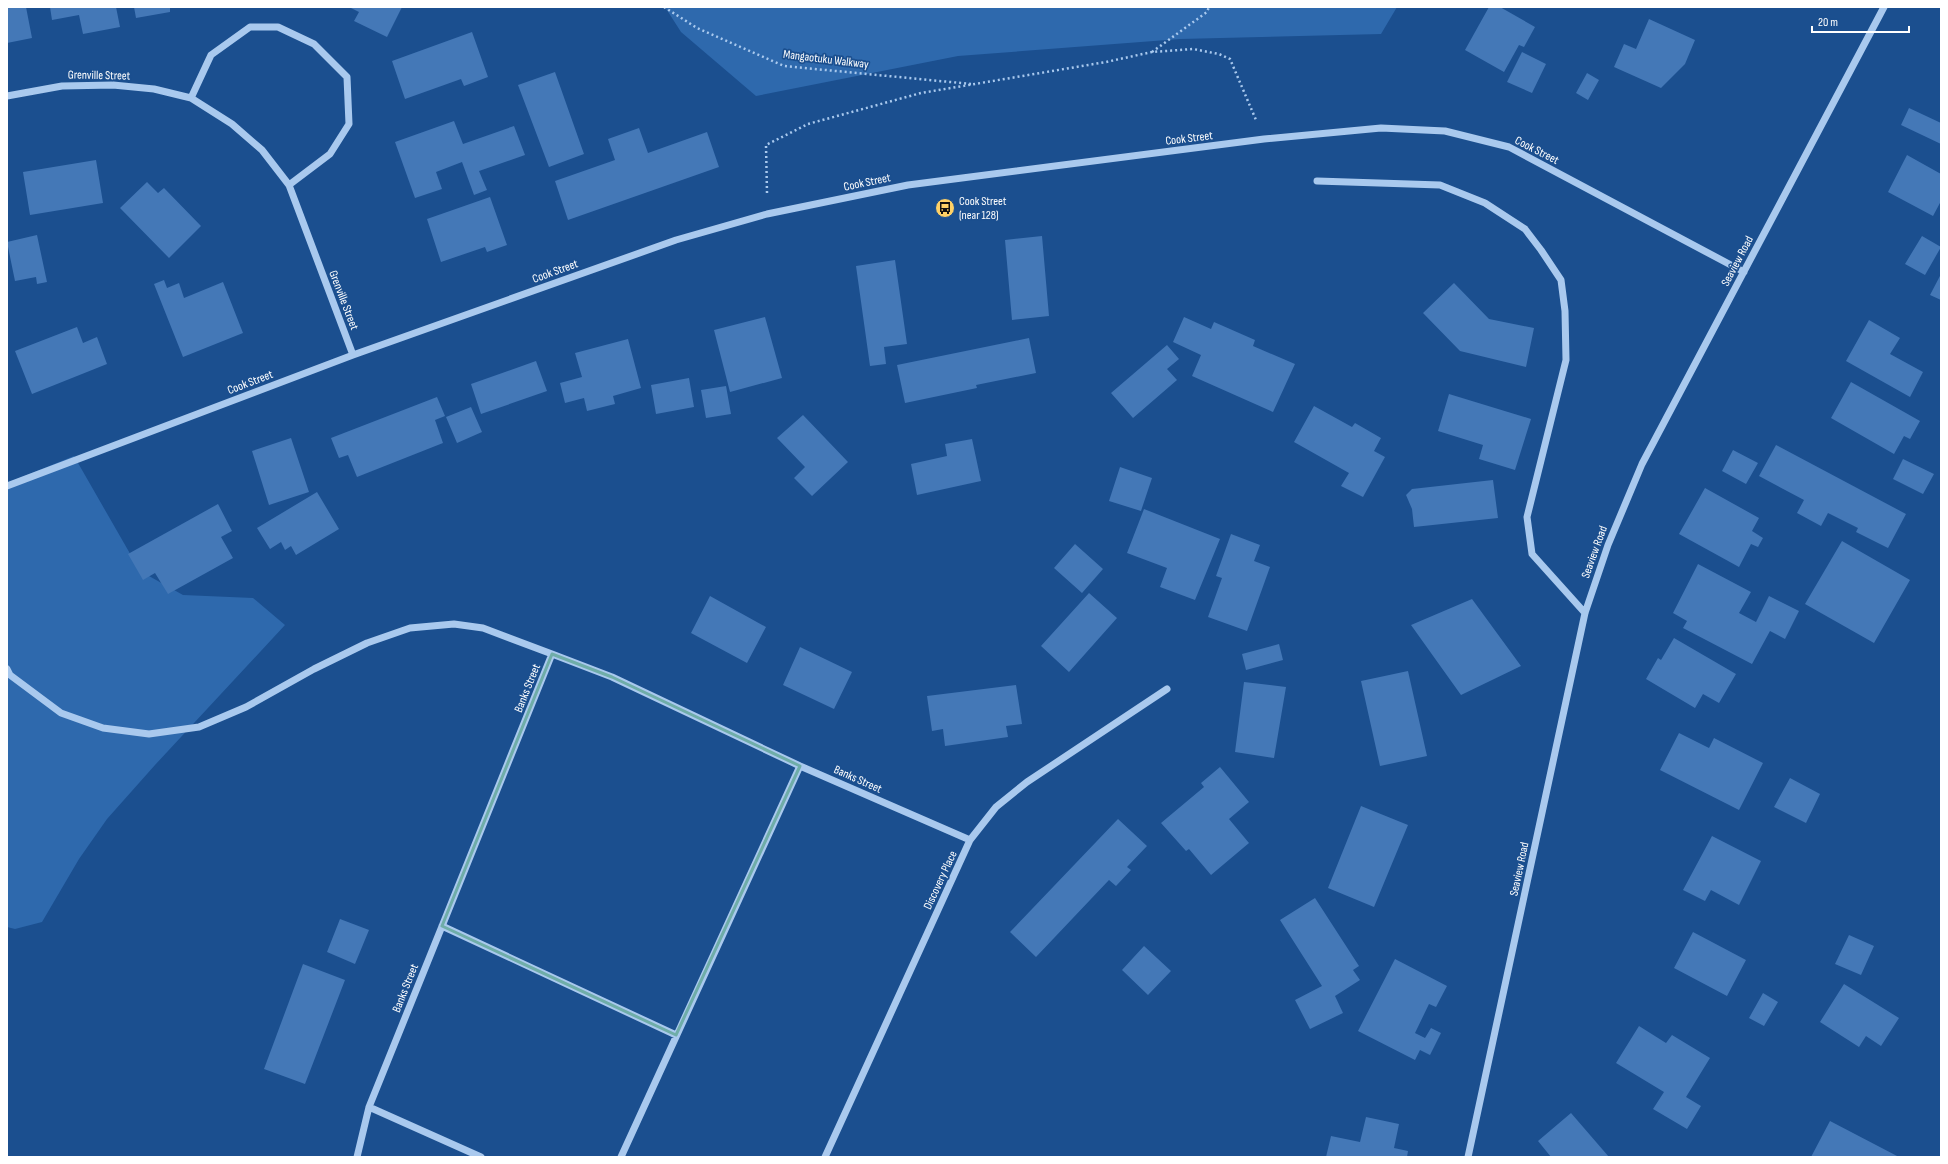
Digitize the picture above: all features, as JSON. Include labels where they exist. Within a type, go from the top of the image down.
[{"type":"street","name":"Seaview Road","points":[[1468,1157],[1585,613],[1608,546],[1642,464],[1884,7]]},
{"type":"street","points":[[191,98],[211,55],[250,27],[278,27],[314,44],[347,77],[349,124],[330,154],[289,185]]},
{"type":"street","name":"Grenville Street","points":[[7,96],[62,86],[113,85],[154,89],[191,98],[232,124],[262,150],[289,185],[353,355]]},
{"type":"street","name":"Cook Street","points":[[7,486],[353,355],[676,240],[767,214],[908,185],[1264,139],[1381,128],[1445,131],[1509,147],[1744,272]]},
{"type":"street","points":[[1317,181],[1440,186],[1485,203],[1525,229],[1542,250],[1560,280],[1565,311],[1566,360],[1527,517],[1532,554],[1585,613]]},
{"type":"street","points":[[7,670],[10,675],[61,713],[104,728],[149,734],[199,727],[246,707],[314,669],[367,643],[410,628],[454,624],[483,628],[552,654]]},
{"type":"street","name":"Banks Street","points":[[357,1157],[370,1107],[552,654],[612,677],[800,766],[970,840]]},
{"type":"street","name":"Discovery Place","points":[[825,1157],[970,840],[996,808],[1027,782],[1167,688]]},
{"type":"street","points":[[621,1157],[800,766]]},
{"type":"street","points":[[442,926],[676,1035]]},
{"type":"street","points":[[370,1107],[482,1157]]},
{"type":"path","name":"Mangaotuku Walkway","points":[[664,7],[697,28],[784,66],[974,84]]},
{"type":"path","name":"Mangaotuku Walkway","points":[[1152,52],[1207,12],[1209,7]]},
{"type":"path","name":"Mangaotuku Walkway","points":[[767,214],[766,145],[808,124],[921,93],[1106,62],[1152,52],[1193,49],[1219,54],[1230,59],[1264,139]]},
{"type":"highlighted area","points":[[552,654],[612,677],[800,766],[676,1035],[442,926]]},
{"type":"shaded area","points":[[665,7],[1397,7],[1381,34],[1180,39],[958,56],[756,96],[681,32]]},
{"type":"shaded area","points":[[74,456],[140,571],[183,595],[253,598],[285,625],[107,819],[79,859],[42,922],[15,929],[7,927],[7,483]]},
{"type":"building","points":[[7,7],[26,7],[32,38],[7,43]]},
{"type":"building","points":[[50,7],[116,7],[120,27],[83,34],[79,15],[52,20]]},
{"type":"building","points":[[134,7],[170,7],[170,12],[136,18]]},
{"type":"building","points":[[349,7],[402,7],[387,37],[354,21],[359,12]]},
{"type":"building","points":[[1489,7],[1500,7],[1535,27],[1524,47],[1519,45],[1504,72],[1465,50]]},
{"type":"building","points":[[1649,19],[1695,40],[1685,64],[1661,88],[1614,67],[1624,44],[1636,49]]},
{"type":"building","points":[[472,32],[488,77],[464,86],[461,79],[405,99],[392,61]]},
{"type":"building","points":[[1522,52],[1546,64],[1532,93],[1507,82]]},
{"type":"building","points":[[555,72],[584,154],[549,167],[518,85]]},
{"type":"building","points":[[1587,73],[1599,80],[1588,100],[1576,93]]},
{"type":"building","points":[[1909,108],[1941,123],[1941,144],[1901,125]]},
{"type":"building","points":[[454,121],[463,144],[514,126],[525,155],[479,171],[487,190],[474,195],[462,162],[436,172],[442,189],[415,198],[395,142]]},
{"type":"building","points":[[639,128],[648,153],[707,132],[719,167],[568,220],[555,181],[615,160],[608,139]]},
{"type":"building","points":[[1907,155],[1941,174],[1941,201],[1933,216],[1888,192]]},
{"type":"building","points":[[96,160],[103,203],[30,215],[23,172]]},
{"type":"building","points":[[147,182],[158,193],[164,188],[201,226],[169,258],[120,208]]},
{"type":"building","points":[[490,197],[507,245],[487,252],[485,247],[441,262],[427,219]]},
{"type":"building","points":[[37,235],[47,282],[37,284],[36,277],[15,281],[7,242]]},
{"type":"building","points":[[1042,236],[1049,316],[1012,320],[1005,240]]},
{"type":"building","points":[[1922,236],[1941,247],[1925,275],[1905,264]]},
{"type":"building","points":[[895,260],[907,344],[884,347],[886,364],[870,366],[856,266]]},
{"type":"building","points":[[1941,274],[1941,300],[1930,295]]},
{"type":"building","points":[[164,280],[167,288],[179,283],[184,298],[223,282],[243,333],[183,357],[154,284]]},
{"type":"building","points":[[1454,283],[1489,319],[1534,328],[1526,367],[1460,351],[1423,313]]},
{"type":"building","points":[[765,317],[782,378],[730,392],[714,330]]},
{"type":"building","points":[[1184,317],[1211,329],[1214,322],[1255,340],[1253,346],[1295,364],[1273,412],[1192,376],[1201,355],[1173,342]]},
{"type":"building","points":[[1869,320],[1900,338],[1890,354],[1923,372],[1910,397],[1846,361]]},
{"type":"building","points":[[77,327],[83,343],[97,337],[107,364],[32,394],[15,351]]},
{"type":"building","points":[[1029,338],[1036,373],[976,385],[977,388],[905,403],[897,365]]},
{"type":"building","points":[[628,339],[641,388],[613,396],[615,404],[587,411],[584,398],[565,403],[560,383],[582,377],[575,353]]},
{"type":"building","points":[[1167,345],[1179,359],[1167,369],[1177,380],[1133,418],[1111,393]]},
{"type":"building","points":[[536,361],[547,391],[481,414],[471,384]]},
{"type":"building","points":[[689,378],[694,407],[656,414],[651,385]]},
{"type":"building","points":[[1851,382],[1920,421],[1910,439],[1904,436],[1894,454],[1831,418]]},
{"type":"building","points":[[726,386],[731,414],[706,418],[701,390]]},
{"type":"building","points":[[1449,394],[1531,419],[1515,470],[1479,459],[1483,445],[1438,431]]},
{"type":"building","points":[[437,397],[445,416],[435,420],[443,443],[357,477],[348,455],[339,458],[331,438]]},
{"type":"building","points":[[1314,406],[1352,427],[1355,423],[1381,438],[1374,451],[1385,457],[1363,497],[1341,486],[1349,473],[1294,442]]},
{"type":"building","points":[[471,407],[482,432],[457,443],[446,417]]},
{"type":"building","points":[[803,415],[848,462],[812,496],[794,478],[805,467],[777,438]]},
{"type":"building","points":[[291,438],[309,492],[269,505],[252,451]]},
{"type":"building","points":[[972,439],[981,481],[917,495],[911,464],[947,456],[945,444]]},
{"type":"building","points":[[1776,445],[1906,514],[1888,548],[1856,532],[1858,528],[1828,513],[1821,526],[1797,513],[1804,500],[1759,476]]},
{"type":"building","points":[[1733,450],[1758,463],[1746,484],[1722,471]]},
{"type":"building","points":[[1903,459],[1934,474],[1923,494],[1893,479]]},
{"type":"building","points":[[1120,467],[1152,478],[1141,511],[1109,501]]},
{"type":"building","points":[[1493,480],[1498,518],[1414,527],[1412,509],[1406,495],[1412,489]]},
{"type":"building","points":[[1705,488],[1759,518],[1752,531],[1763,538],[1758,547],[1751,544],[1739,567],[1679,534]]},
{"type":"building","points":[[317,492],[339,529],[296,555],[291,546],[285,550],[281,542],[270,549],[257,528]]},
{"type":"building","points":[[218,504],[232,531],[221,537],[233,558],[168,594],[155,573],[143,580],[128,554]]},
{"type":"building","points":[[1144,509],[1220,539],[1195,600],[1160,587],[1167,568],[1127,553]]},
{"type":"building","points":[[1231,534],[1260,545],[1254,561],[1270,567],[1247,631],[1208,617],[1222,578],[1216,576]]},
{"type":"building","points":[[1842,541],[1910,580],[1874,643],[1805,604]]},
{"type":"building","points":[[1075,544],[1103,569],[1082,593],[1054,568]]},
{"type":"building","points":[[1698,564],[1751,592],[1739,613],[1756,622],[1769,596],[1799,611],[1785,639],[1770,631],[1752,664],[1683,628],[1687,621],[1673,613]]},
{"type":"building","points":[[1089,593],[1117,618],[1069,672],[1041,646]]},
{"type":"building","points":[[710,596],[766,627],[747,663],[691,633]]},
{"type":"building","points":[[1472,599],[1521,666],[1461,695],[1411,625]]},
{"type":"building","points":[[1674,638],[1736,674],[1719,703],[1703,694],[1695,708],[1646,679],[1658,658],[1661,660]]},
{"type":"building","points":[[1279,644],[1283,660],[1246,670],[1242,654]]},
{"type":"building","points":[[800,647],[852,672],[834,709],[783,685]]},
{"type":"building","points":[[1408,671],[1427,756],[1380,766],[1361,681]]},
{"type":"building","points":[[1244,682],[1286,687],[1274,758],[1235,752]]},
{"type":"building","points":[[1016,685],[1022,724],[1006,726],[1008,737],[945,746],[943,729],[932,731],[927,696]]},
{"type":"building","points":[[1679,733],[1709,748],[1714,738],[1763,763],[1739,810],[1660,770]]},
{"type":"building","points":[[1220,767],[1249,802],[1229,819],[1249,843],[1211,875],[1189,849],[1186,851],[1161,823],[1204,787],[1201,783]]},
{"type":"building","points":[[1790,778],[1820,794],[1806,823],[1774,807]]},
{"type":"building","points":[[1361,806],[1408,825],[1374,907],[1328,888]]},
{"type":"building","points":[[1118,819],[1147,846],[1127,867],[1131,870],[1116,886],[1109,880],[1036,957],[1010,932]]},
{"type":"building","points":[[1712,836],[1761,861],[1739,905],[1711,890],[1705,901],[1683,890]]},
{"type":"building","points":[[1315,898],[1359,966],[1353,970],[1360,980],[1335,996],[1343,1013],[1310,1029],[1295,1000],[1322,986],[1280,920]]},
{"type":"building","points":[[340,919],[369,930],[355,964],[327,952]]},
{"type":"building","points":[[1693,932],[1746,960],[1727,996],[1674,968]]},
{"type":"building","points":[[1849,935],[1874,946],[1861,975],[1835,964]]},
{"type":"building","points":[[1144,946],[1171,971],[1148,995],[1122,970]]},
{"type":"building","points":[[1395,959],[1447,986],[1436,1007],[1429,1004],[1415,1033],[1425,1038],[1431,1028],[1441,1033],[1430,1055],[1420,1050],[1415,1060],[1358,1031]]},
{"type":"building","points":[[303,964],[345,980],[305,1084],[264,1069]]},
{"type":"building","points":[[1844,984],[1899,1018],[1881,1046],[1866,1036],[1859,1047],[1820,1022]]},
{"type":"building","points":[[1763,993],[1778,1002],[1764,1026],[1749,1018]]},
{"type":"building","points":[[1639,1026],[1666,1043],[1672,1035],[1710,1058],[1686,1097],[1701,1106],[1687,1129],[1653,1109],[1664,1092],[1616,1063]]},
{"type":"building","points":[[1571,1113],[1609,1157],[1551,1157],[1538,1141]]},
{"type":"building","points":[[1366,1117],[1399,1124],[1394,1148],[1408,1151],[1407,1157],[1326,1157],[1331,1136],[1360,1142]]},
{"type":"building","points":[[1830,1121],[1899,1157],[1811,1157]]},
{"type":"place","name":"Cook Street (near 128)","points":[[945,208]]}]
